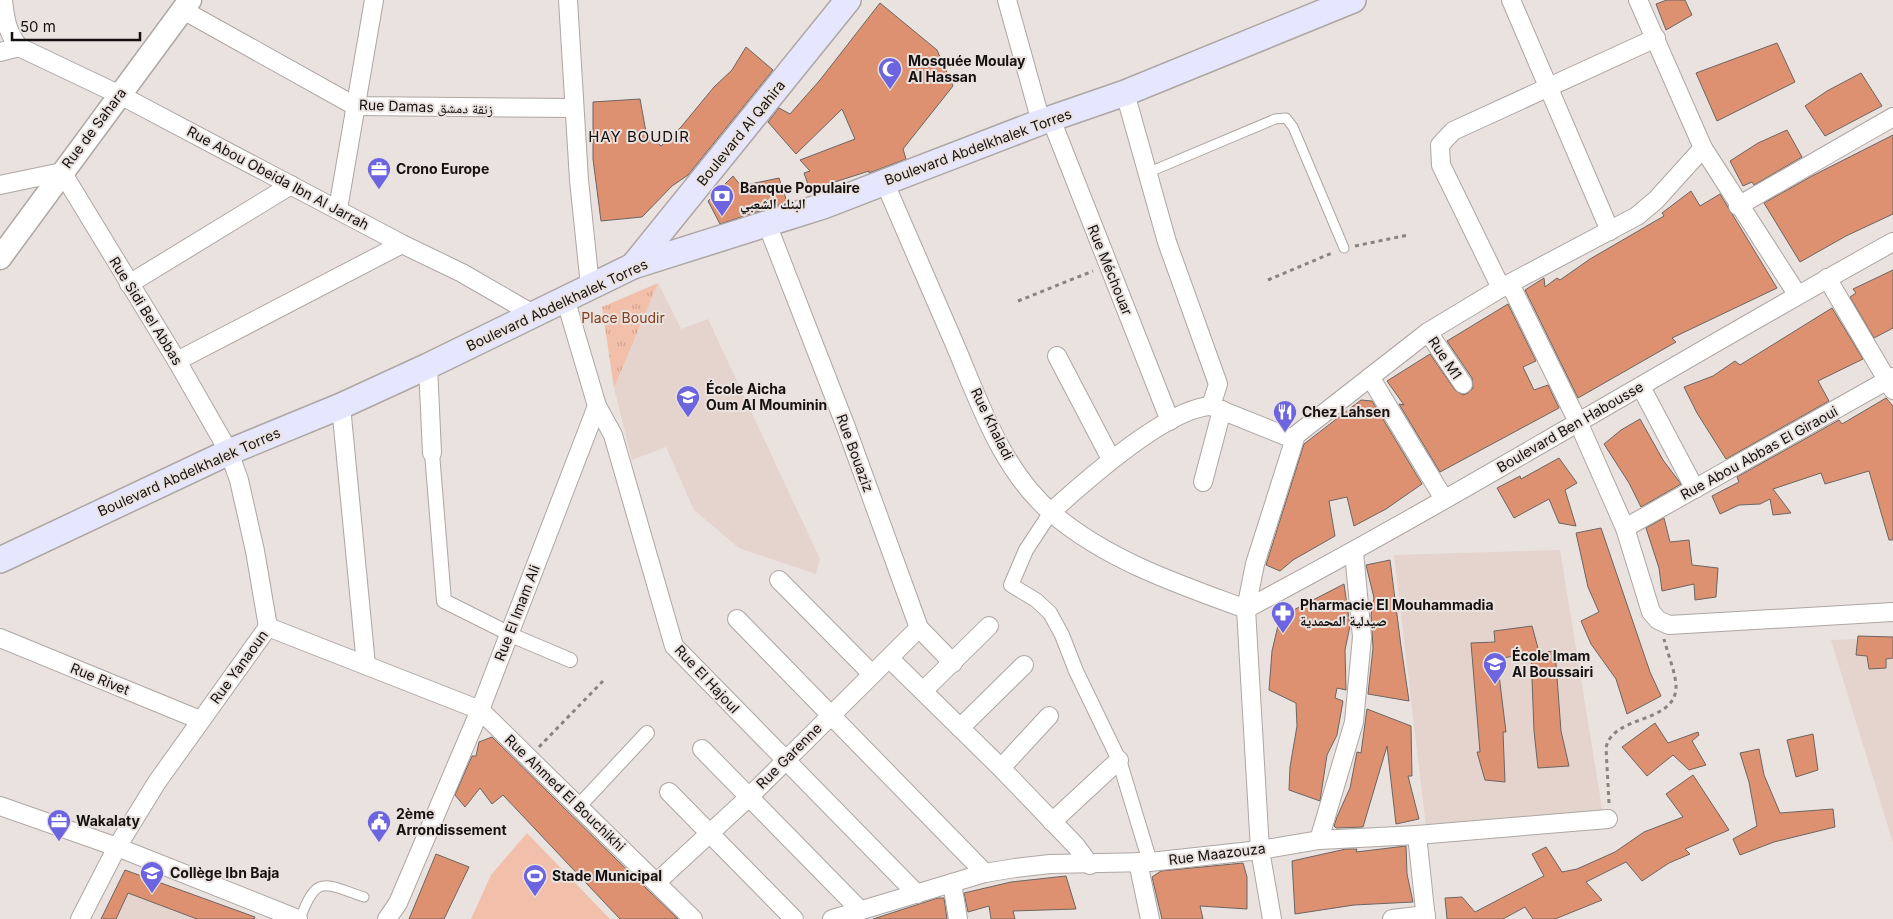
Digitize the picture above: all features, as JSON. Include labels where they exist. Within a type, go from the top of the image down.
[{"type":"main road","name":"Boulevard Al Qahira","points":[[633,266],[848,0]]},
{"type":"main road","name":"Boulevard Abdelkhalek Torres","points":[[0,560],[229,452],[341,406],[428,366],[633,266],[822,206],[1046,120],[1125,93],[1353,0]]},
{"type":"street","points":[[0,52],[19,48],[10,36],[6,25],[3,0]]},
{"type":"street","points":[[338,209],[374,0]]},
{"type":"street","points":[[568,0],[574,108],[590,286]]},
{"type":"street","name":"Rue Méchouar","points":[[1007,0],[1046,120],[1108,264],[1170,421]]},
{"type":"street","points":[[1511,0],[1610,231]]},
{"type":"street","points":[[1638,0],[1703,148],[1738,206],[1797,294]]},
{"type":"street","name":"Rue Damas زنقة دمشق","points":[[186,5],[355,106],[574,108]]},
{"type":"street","name":"Rue de Sahara","points":[[0,258],[186,5]]},
{"type":"street","points":[[1656,38],[1453,131],[1439,149],[1441,165],[1579,424],[1626,528],[1651,612],[1658,620],[1669,625],[1893,612]]},
{"type":"street","name":"Rue Abou Obeida Ibn Al Jarrah","points":[[19,48],[120,94],[402,244],[462,273],[533,314]]},
{"type":"street","points":[[1125,93],[1167,242],[1218,384],[1217,408],[1203,482]]},
{"type":"street","points":[[1738,206],[1893,117]]},
{"type":"street","points":[[1272,919],[1260,850],[1246,609],[1251,579],[1293,439],[1343,397],[1428,332],[1506,286],[1610,231],[1648,207],[1703,148]]},
{"type":"street","points":[[0,185],[62,172]]},
{"type":"street","name":"Rue Sidi Bel Abbas","points":[[62,172],[177,361],[229,452],[239,480],[255,551],[268,627]]},
{"type":"street","name":"Rue Khaladi","points":[[884,181],[994,435],[1024,482],[1051,512],[1074,530],[1114,555],[1162,578],[1246,609]]},
{"type":"street","points":[[129,284],[291,185]]},
{"type":"street","name":"Rue Bouaziz","points":[[767,224],[846,427],[919,628]]},
{"type":"street","name":"Boulevard Ben Habousse","points":[[1246,609],[1354,552],[1579,424],[1797,294],[1893,242]]},
{"type":"street","points":[[177,361],[402,244]]},
{"type":"street","points":[[1828,278],[1891,383]]},
{"type":"street","points":[[565,298],[597,406]]},
{"type":"street","name":"Rue M1","points":[[1428,332],[1463,384]]},
{"type":"street","points":[[1057,356],[1111,459]]},
{"type":"street","points":[[428,366],[432,453],[444,601],[570,660]]},
{"type":"street","points":[[1370,377],[1444,500]]},
{"type":"street","name":"Rue Abou Abbas El Giraoui","points":[[1626,528],[1891,383]]},
{"type":"street","points":[[1641,387],[1695,489]]},
{"type":"street","points":[[341,406],[366,664]]},
{"type":"street","name":"Rue El Imam Ali","points":[[387,919],[398,903],[480,710],[597,406]]},
{"type":"street","name":"Rue El Hajoul","points":[[597,406],[613,435],[674,646],[917,894]]},
{"type":"street","points":[[1150,919],[1144,862],[1119,760],[1050,612],[1036,600],[1010,585],[1026,550],[1051,512],[1111,459],[1189,411],[1217,408],[1293,439]]},
{"type":"street","points":[[1319,840],[1354,722],[1362,638],[1354,552]]},
{"type":"street","points":[[779,580],[872,674]]},
{"type":"street","points":[[737,619],[985,873]]},
{"type":"street","points":[[923,691],[989,626]]},
{"type":"street","name":"Rue Yanaoun","points":[[80,919],[117,847],[157,782],[268,627],[480,710]]},
{"type":"street","points":[[919,628],[953,663]]},
{"type":"street","name":"Rue Garenne","points":[[658,882],[710,834],[919,628]]},
{"type":"street","name":"Rue Rivet","points":[[0,638],[200,720]]},
{"type":"street","points":[[889,658],[1001,768],[1090,865]]},
{"type":"street","points":[[960,728],[1024,666]]},
{"type":"street","name":"Rue Ahmed El Bouchikhi","points":[[480,710],[658,882],[693,919]]},
{"type":"street","points":[[1001,768],[1049,716]]},
{"type":"street","points":[[579,806],[647,733]]},
{"type":"street","points":[[702,749],[860,910]]},
{"type":"street","points":[[1052,822],[1119,760]]},
{"type":"street","points":[[669,792],[794,919]]},
{"type":"street","points":[[0,806],[117,847],[299,919]]},
{"type":"street","name":"Rue Maazouza","points":[[832,919],[985,873],[1050,864],[1090,865],[1144,862],[1260,850],[1319,840],[1417,835],[1608,819]]},
{"type":"street","points":[[1392,919],[1426,917],[1417,835]]},
{"type":"street","points":[[952,883],[958,919]]},
{"type":"lane","points":[[1147,172],[1275,119],[1286,118],[1293,127],[1344,248]]},
{"type":"lane","points":[[299,919],[309,895],[316,888],[325,885],[364,898]]},
{"type":"path","points":[[1018,301],[1108,264]]},
{"type":"path","points":[[1608,819],[1610,815],[1606,748],[1608,740],[1612,734],[1641,718],[1665,708],[1672,699],[1676,688],[1658,620]]},
{"type":"path","points":[[529,758],[603,681]]},
{"type":"shaded area","name":"École Aicha Oum Al Mouminin","points":[[658,283],[681,329],[708,319],[820,559],[816,574],[739,548],[694,510],[666,447],[632,460],[614,388]]},
{"type":"shaded area","name":"École Imam Al Boussairi","points":[[1560,550],[1603,814],[1426,827],[1394,555]]},
{"type":"shaded area","points":[[1893,638],[1893,843],[1831,640]]},
{"type":"shaded area","name":"Collège Ibn Baja","points":[[125,870],[260,919],[101,919]]},
{"type":"green space","name":"Place Boudir","points":[[658,283],[614,388],[602,307]]},
{"type":"green space","name":"Stade Municipal","points":[[527,833],[610,919],[471,919],[491,875]]},
{"type":"building","points":[[1667,0],[1685,0],[1692,15],[1666,30],[1656,4]]},
{"type":"building","name":"Mosquée Moulay Al Hassan","points":[[880,3],[937,50],[953,86],[903,149],[906,159],[869,173],[869,171],[810,190],[804,173],[810,171],[800,160],[855,139],[842,109],[796,154],[768,122],[779,108],[790,114],[820,80]]},
{"type":"building","points":[[1777,43],[1795,82],[1717,121],[1696,73]]},
{"type":"building","points":[[746,47],[773,70],[688,175],[672,186],[642,217],[601,221],[593,159],[593,102],[640,99],[646,132],[661,146],[681,127],[714,87],[732,70]]},
{"type":"building","points":[[1861,73],[1882,106],[1825,136],[1805,106],[1827,91]]},
{"type":"building","points":[[1787,130],[1802,157],[1754,185],[1752,182],[1743,186],[1730,161],[1758,143]]},
{"type":"building","points":[[1893,135],[1893,214],[1846,236],[1800,262],[1764,203],[1812,176]]},
{"type":"building","points":[[733,176],[741,186],[779,178],[787,202],[720,224],[708,201]]},
{"type":"building","points":[[1691,191],[1700,206],[1720,194],[1777,288],[1672,338],[1676,342],[1578,398],[1525,290],[1544,278],[1545,287],[1557,278],[1560,280],[1590,259],[1664,216],[1662,213]]},
{"type":"building","points":[[1893,270],[1893,328],[1874,338],[1850,297],[1856,293],[1853,289]]},
{"type":"building","points":[[1508,304],[1536,361],[1523,367],[1534,390],[1548,385],[1559,408],[1440,472],[1399,404],[1404,405],[1387,381],[1430,354],[1455,390],[1463,395],[1468,393],[1473,388],[1472,378],[1447,341]]},
{"type":"building","points":[[1832,308],[1863,359],[1818,381],[1829,401],[1726,459],[1697,413],[1684,387],[1713,376],[1735,361],[1740,365]]},
{"type":"building","points":[[1886,398],[1893,406],[1893,540],[1889,540],[1869,471],[1825,484],[1821,473],[1773,489],[1791,513],[1773,515],[1770,499],[1760,504],[1739,505],[1720,514],[1712,496],[1739,482],[1737,477],[1839,420],[1842,424]]},
{"type":"building","points":[[1361,400],[1372,401],[1422,484],[1386,509],[1354,526],[1347,497],[1329,501],[1335,536],[1293,560],[1280,571],[1266,565],[1304,444]]},
{"type":"building","points":[[1640,419],[1663,460],[1681,484],[1641,507],[1629,483],[1604,444],[1621,430]]},
{"type":"building","points":[[1559,458],[1577,483],[1565,490],[1576,526],[1559,523],[1549,499],[1514,518],[1497,488],[1520,476],[1521,479]]},
{"type":"building","points":[[1664,518],[1670,542],[1689,540],[1692,565],[1718,568],[1716,597],[1695,600],[1694,584],[1662,591],[1659,568],[1646,528]]},
{"type":"building","points":[[1601,528],[1650,672],[1661,696],[1627,714],[1616,679],[1591,644],[1581,621],[1599,612],[1588,587],[1576,533]]},
{"type":"building","points":[[1390,560],[1409,701],[1368,694],[1373,648],[1371,615],[1374,598],[1366,565]]},
{"type":"building","points":[[1344,584],[1350,626],[1345,650],[1346,690],[1337,688],[1335,698],[1343,701],[1337,735],[1327,755],[1320,801],[1289,790],[1290,767],[1297,726],[1296,703],[1269,690],[1272,651],[1280,617]]},
{"type":"building","points":[[1532,626],[1539,652],[1532,653],[1555,651],[1561,731],[1569,766],[1538,768],[1534,731],[1531,653],[1497,659],[1506,732],[1503,732],[1505,782],[1485,780],[1477,752],[1480,752],[1471,643],[1495,642],[1494,631]]},
{"type":"building","points":[[1858,636],[1893,637],[1893,658],[1886,659],[1886,668],[1869,669],[1867,656],[1856,655]]},
{"type":"building","points":[[1367,709],[1411,726],[1412,776],[1408,776],[1419,819],[1396,824],[1387,746],[1363,827],[1336,828],[1334,826],[1337,817],[1350,788],[1357,752],[1361,753]]},
{"type":"building","points":[[1655,723],[1668,743],[1698,732],[1699,735],[1692,741],[1706,765],[1689,770],[1673,755],[1647,776],[1622,747]]},
{"type":"building","points":[[1813,734],[1818,770],[1796,777],[1787,740]]},
{"type":"building","points":[[492,737],[678,919],[620,919],[503,795],[492,804],[480,788],[465,807],[455,795],[472,756],[476,756],[479,742]]},
{"type":"building","points":[[1759,749],[1764,775],[1780,813],[1833,809],[1835,827],[1774,842],[1740,855],[1733,839],[1757,826],[1749,782],[1740,753]]},
{"type":"building","points":[[1693,775],[1729,830],[1685,849],[1690,854],[1669,863],[1642,881],[1626,862],[1586,882],[1602,900],[1555,919],[1533,919],[1525,907],[1503,919],[1447,919],[1445,898],[1462,897],[1475,912],[1544,876],[1532,854],[1546,847],[1562,872],[1577,869],[1615,852],[1644,832],[1683,817],[1666,794]]},
{"type":"building","points":[[1406,846],[1407,874],[1413,902],[1354,905],[1295,914],[1292,861],[1346,849],[1357,849],[1356,852]]},
{"type":"building","points":[[436,854],[469,867],[444,919],[409,919]]},
{"type":"building","points":[[1243,863],[1247,877],[1247,909],[1200,906],[1203,919],[1162,919],[1152,877],[1161,871]]},
{"type":"building","name":"Collège Ibn Baja","points":[[125,870],[255,917],[254,919],[197,919],[128,893],[116,919],[101,919]]},
{"type":"building","points":[[1066,876],[1076,909],[1013,911],[1015,919],[991,919],[989,906],[968,912],[964,893],[1011,882]]},
{"type":"building","points":[[938,898],[944,898],[947,919],[873,919]]},
{"type":"place","name":"Mosquée Moulay Al Hassan","points":[[890,90]]},
{"type":"place","name":"Crono Europe","points":[[379,190]]},
{"type":"place","name":"Banque Populaire البنك الشعبي","points":[[722,217]]},
{"type":"place","name":"École Aicha Oum Al Mouminin","points":[[688,418]]},
{"type":"place","name":"Chez Lahsen","points":[[1285,433]]},
{"type":"place","name":"Pharmacie El Mouhammadia صيدلية المحمدية","points":[[1283,634]]},
{"type":"place","name":"École Imam Al Boussairi","points":[[1495,685]]},
{"type":"place","name":"Wakalaty","points":[[59,842]]},
{"type":"place","name":"2ème Arrondissement","points":[[379,843]]},
{"type":"place","name":"Collège Ibn Baja","points":[[152,894]]},
{"type":"place","name":"Stade Municipal","points":[[535,897]]},
{"type":"district","name":"HAY BOUDIR","points":[[639,137]]}]
